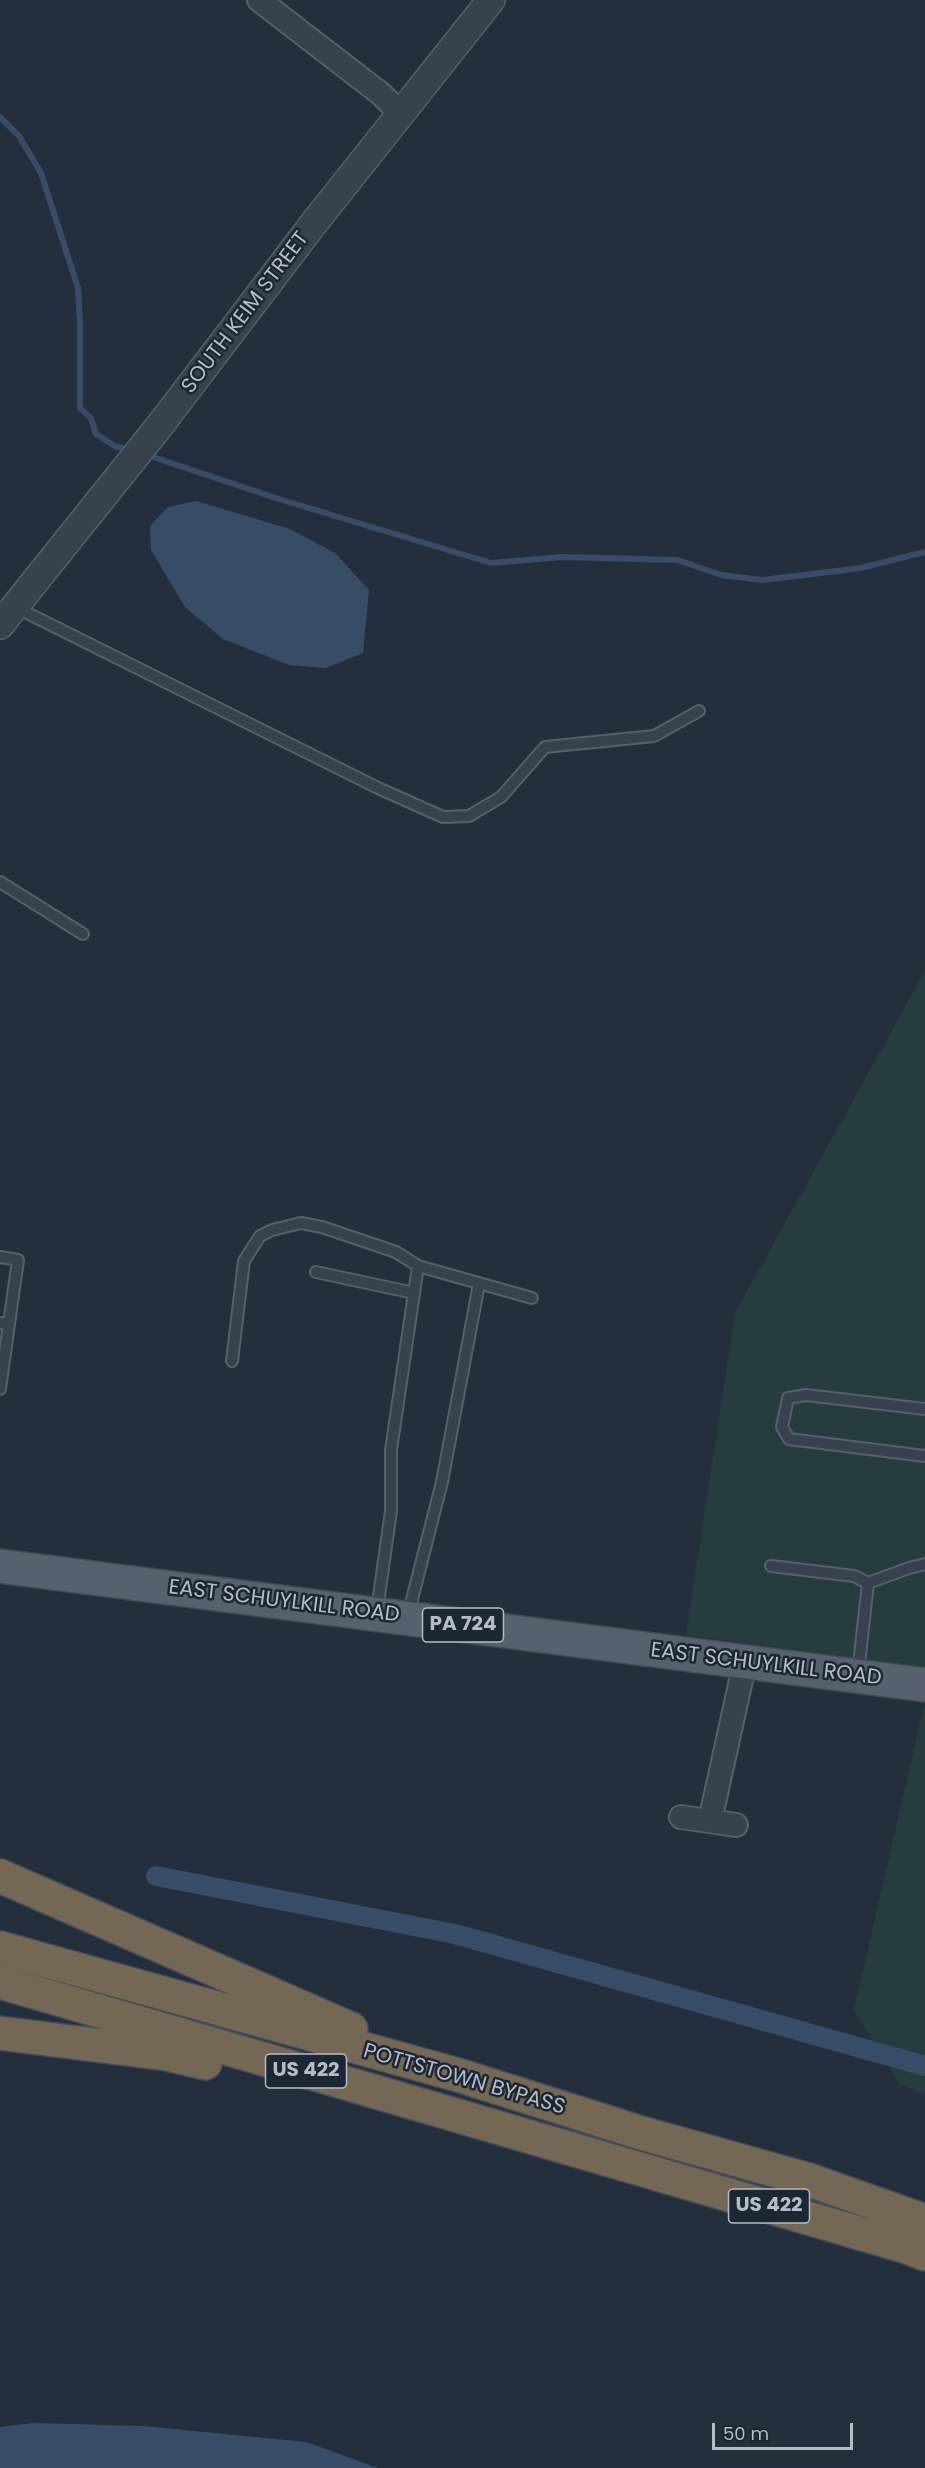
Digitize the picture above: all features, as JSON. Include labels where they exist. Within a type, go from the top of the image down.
[{"type":"highway","points":[[0,1876],[458,2075]]},
{"type":"highway","name":"POTTSTOWN BYPASS","points":[[0,1948],[458,2075],[638,2132],[809,2180],[925,2221]]},
{"type":"highway","name":"POTTSTOWN BYPASS","points":[[0,1982],[925,2254]]},
{"type":"highway","points":[[0,2033],[167,2054],[612,2161]]},
{"type":"main road","name":"EAST SCHUYLKILL ROAD","points":[[0,1566],[925,1685]]},
{"type":"street","points":[[259,0],[381,94],[401,114]]},
{"type":"street","name":"SOUTH KEIM STREET","points":[[6,613],[161,424],[491,0]]},
{"type":"street","points":[[710,1821],[745,1662]]},
{"type":"street","points":[[681,1817],[736,1825]]},
{"type":"lane","points":[[6,613],[443,817],[469,816],[501,797],[545,747],[654,736],[699,711]]},
{"type":"lane","points":[[0,882],[83,934]]},
{"type":"lane","points":[[232,1361],[244,1262],[260,1236],[272,1230],[301,1223],[322,1227],[396,1252],[418,1266],[532,1298]]},
{"type":"lane","points":[[0,1257],[18,1260],[4,1324],[0,1389]]},
{"type":"lane","points":[[392,1616],[391,1450],[418,1266]]},
{"type":"lane","points":[[316,1272],[414,1293]]},
{"type":"lane","points":[[392,1616],[442,1482],[480,1284]]},
{"type":"lane","points":[[925,1409],[806,1395],[788,1398],[782,1427],[789,1439],[925,1456]]},
{"type":"lane","points":[[771,1566],[854,1576],[868,1583],[925,1564]]},
{"type":"lane","points":[[858,1677],[868,1583]]},
{"type":"green space","points":[[925,971],[925,1668],[686,1635],[735,1313]]},
{"type":"green space","points":[[925,1701],[925,2094],[900,2085],[854,2010]]},
{"type":"water","points":[[196,501],[290,529],[335,553],[369,590],[363,653],[326,668],[289,665],[223,639],[185,607],[151,550],[150,526],[168,507]]},
{"type":"water","points":[[33,2423],[143,2426],[306,2442],[378,2468],[0,2468],[0,2427]]},
{"type":"waterway","points":[[0,117],[19,136],[41,173],[78,288],[80,408],[91,418],[96,434],[116,447],[132,449]]},
{"type":"waterway","points":[[147,455],[279,499],[491,563],[562,557],[678,560],[721,575],[763,580],[861,568],[925,552]]},
{"type":"waterway","points":[[156,1876],[455,1934],[925,2066]]}]
